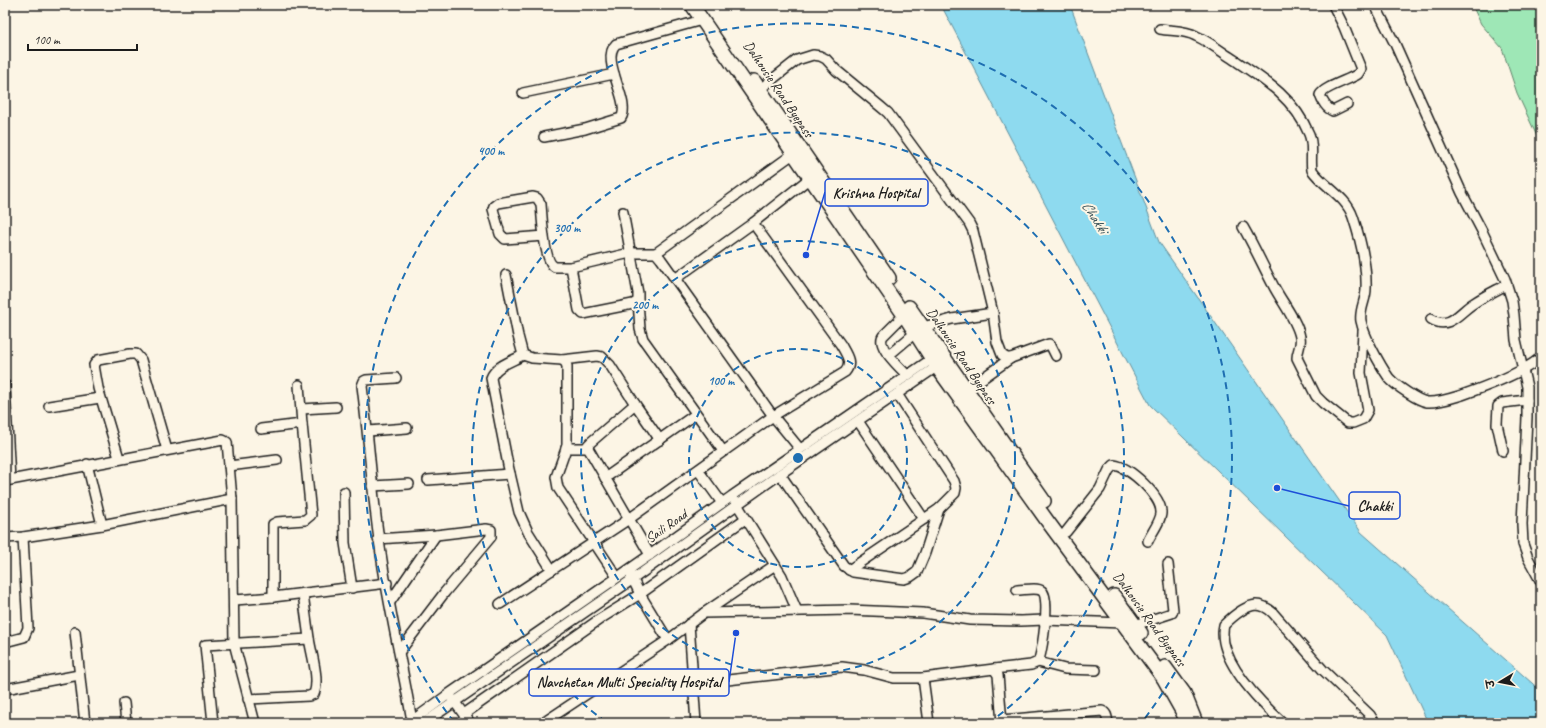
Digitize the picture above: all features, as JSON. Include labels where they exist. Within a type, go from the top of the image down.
[{"type":"highway","points":[[692,5],[904,315],[919,330]]},
{"type":"highway","name":"Dalhousie Road Byepass","points":[[702,5],[760,89],[939,360],[966,390],[1129,624],[1184,693],[1196,723]]},
{"type":"highway","points":[[939,360],[1048,522],[1129,624],[1164,679],[1187,723]]},
{"type":"street","points":[[1333,5],[1361,68],[1358,74],[1327,89],[1320,95],[1325,104],[1330,110],[1333,111],[1347,104]]},
{"type":"street","points":[[1375,5],[1395,44],[1462,193],[1482,231],[1512,301],[1516,340],[1527,387],[1522,524],[1524,544],[1528,558],[1541,582]]},
{"type":"street","points":[[544,137],[585,129],[621,118],[624,110],[614,74],[611,52],[612,48],[616,44],[702,20]]},
{"type":"street","points":[[1160,29],[1187,32],[1212,46],[1260,77],[1286,97],[1303,121],[1312,143],[1312,170],[1345,203],[1354,218],[1365,267],[1366,292],[1360,315],[1364,330],[1370,343],[1390,379],[1418,400],[1436,402],[1475,391],[1533,363],[1541,357]]},
{"type":"street","points":[[760,89],[797,60],[813,55],[820,56],[826,59],[836,70],[888,113],[969,223],[977,244],[993,313],[999,350],[1007,358],[1011,358]]},
{"type":"street","points":[[523,93],[614,74]]},
{"type":"street","points":[[544,236],[505,239],[500,234],[493,209],[494,206],[498,203],[533,197],[537,198],[541,204],[544,236],[552,266],[571,267],[630,253],[656,253],[793,154]]},
{"type":"street","points":[[675,279],[753,223],[810,178]]},
{"type":"street","points":[[623,212],[638,293],[641,334],[723,451]]},
{"type":"street","points":[[500,604],[629,519],[774,416],[845,372],[849,364],[848,358],[841,346],[753,223]]},
{"type":"street","points":[[1243,227],[1272,284],[1297,327],[1300,338],[1298,358],[1313,390],[1323,403],[1348,423],[1353,423],[1363,419],[1368,410],[1361,373],[1364,330]]},
{"type":"street","points":[[656,253],[662,259],[800,450]]},
{"type":"street","points":[[571,267],[579,310],[583,314],[633,304],[638,301]]},
{"type":"street","points":[[506,275],[523,355]]},
{"type":"street","points":[[1431,320],[1440,323],[1452,320],[1471,304],[1506,285]]},
{"type":"street","points":[[889,355],[919,330],[952,319],[993,313]]},
{"type":"street","points":[[904,315],[881,339],[883,346],[889,355],[907,375]]},
{"type":"street","points":[[966,390],[1011,358],[1049,344],[1056,356]]},
{"type":"street","points":[[119,458],[100,398],[94,369],[95,362],[133,354],[139,356],[147,378],[167,450]]},
{"type":"street","points":[[552,570],[522,522],[510,474],[491,378],[492,374],[504,364],[523,355],[532,358],[562,360],[597,356],[602,357],[610,365],[660,440]]},
{"type":"street","points":[[562,360],[565,362],[567,370],[566,448],[556,477],[558,488],[617,578]]},
{"type":"street","points":[[424,723],[452,698],[633,579],[780,474],[897,394],[939,360]]},
{"type":"street","name":"Saili Road","points":[[410,722],[452,698],[627,570],[907,375],[939,360]]},
{"type":"street","points":[[396,378],[364,381],[362,386],[368,431],[378,539],[400,651],[410,722]]},
{"type":"street","points":[[5,385],[7,480],[119,458],[225,440],[228,445],[232,499],[235,600],[234,643],[255,723]]},
{"type":"street","points":[[274,597],[273,524],[276,522],[305,520],[311,515],[299,385]]},
{"type":"street","points":[[848,570],[939,509],[955,493],[954,481],[897,394]]},
{"type":"street","points":[[50,406],[100,398]]},
{"type":"street","points":[[1503,451],[1497,424],[1498,406],[1527,400]]},
{"type":"street","points":[[588,448],[588,445],[591,442],[635,404]]},
{"type":"street","points":[[301,409],[336,408]]},
{"type":"street","points":[[605,478],[696,414]]},
{"type":"street","points":[[858,421],[924,519]]},
{"type":"street","points":[[261,429],[302,424]]},
{"type":"street","points":[[368,431],[407,428]]},
{"type":"street","points":[[566,448],[588,448]]},
{"type":"street","points":[[588,448],[650,555]]},
{"type":"street","points":[[229,466],[277,460]]},
{"type":"street","points":[[88,464],[102,525]]},
{"type":"street","points":[[1066,532],[1100,489],[1109,470],[1114,465],[1119,466],[1141,480],[1149,488],[1160,508],[1161,516],[1148,541]]},
{"type":"street","points":[[698,470],[722,504]]},
{"type":"street","points":[[428,480],[510,474]]},
{"type":"street","points":[[780,474],[844,566],[853,572],[904,579],[914,575],[917,572],[925,553],[939,509]]},
{"type":"street","points":[[372,486],[409,484]]},
{"type":"street","points":[[344,492],[345,543],[352,588]]},
{"type":"street","points":[[732,496],[782,576],[796,611]]},
{"type":"street","points":[[5,538],[24,537],[102,525],[232,499]]},
{"type":"street","points":[[464,714],[593,624],[640,594],[745,519]]},
{"type":"street","points":[[378,539],[436,535],[486,529],[491,530],[492,533],[400,651]]},
{"type":"street","points":[[390,602],[436,535]]},
{"type":"street","points":[[5,642],[24,636],[28,628],[24,537]]},
{"type":"street","points":[[704,613],[871,611],[923,613],[970,620],[1045,620],[1129,624],[1172,613],[1173,610],[1168,564]]},
{"type":"street","points":[[543,723],[668,640],[704,613],[775,565]]},
{"type":"street","points":[[627,570],[668,640]]},
{"type":"street","points":[[235,600],[303,594],[387,583]]},
{"type":"street","points":[[1017,590],[1038,589],[1044,594],[1045,620],[1041,652],[1038,662]]},
{"type":"street","points":[[248,700],[309,696],[314,694],[316,679],[303,594]]},
{"type":"street","points":[[1283,723],[1260,702],[1239,675],[1227,652],[1223,633],[1224,625],[1249,607],[1256,605],[1268,609],[1273,613],[1323,670],[1370,715],[1372,718],[1371,723]]},
{"type":"street","points":[[689,624],[696,723]]},
{"type":"street","points":[[75,632],[85,723]]},
{"type":"street","points":[[213,723],[205,645],[309,639]]},
{"type":"street","points":[[693,684],[842,667],[864,670],[894,678],[923,678],[1031,665],[1038,662],[1065,668],[1096,670]]},
{"type":"street","points":[[994,669],[998,675],[1002,721],[1102,711],[1105,712],[1108,723]]},
{"type":"street","points":[[5,689],[79,675]]},
{"type":"street","points":[[923,678],[929,723]]},
{"type":"street","points":[[452,698],[470,723]]},
{"type":"street","points":[[124,703],[126,723]]},
{"type":"green space","points":[[1472,5],[1541,5],[1541,145],[1517,93],[1502,48],[1481,24]]},
{"type":"water","points":[[941,5],[1070,5],[1159,242],[1361,532],[1541,691],[1541,723],[1428,723],[1387,635],[1150,405]]},
{"type":"place","name":"Krishna Hospital","points":[[806,255]]},
{"type":"place","name":"Chakki","points":[[1277,488]]},
{"type":"place","name":"Navchetan Multi Speciality Hospital","points":[[736,633]]}]
